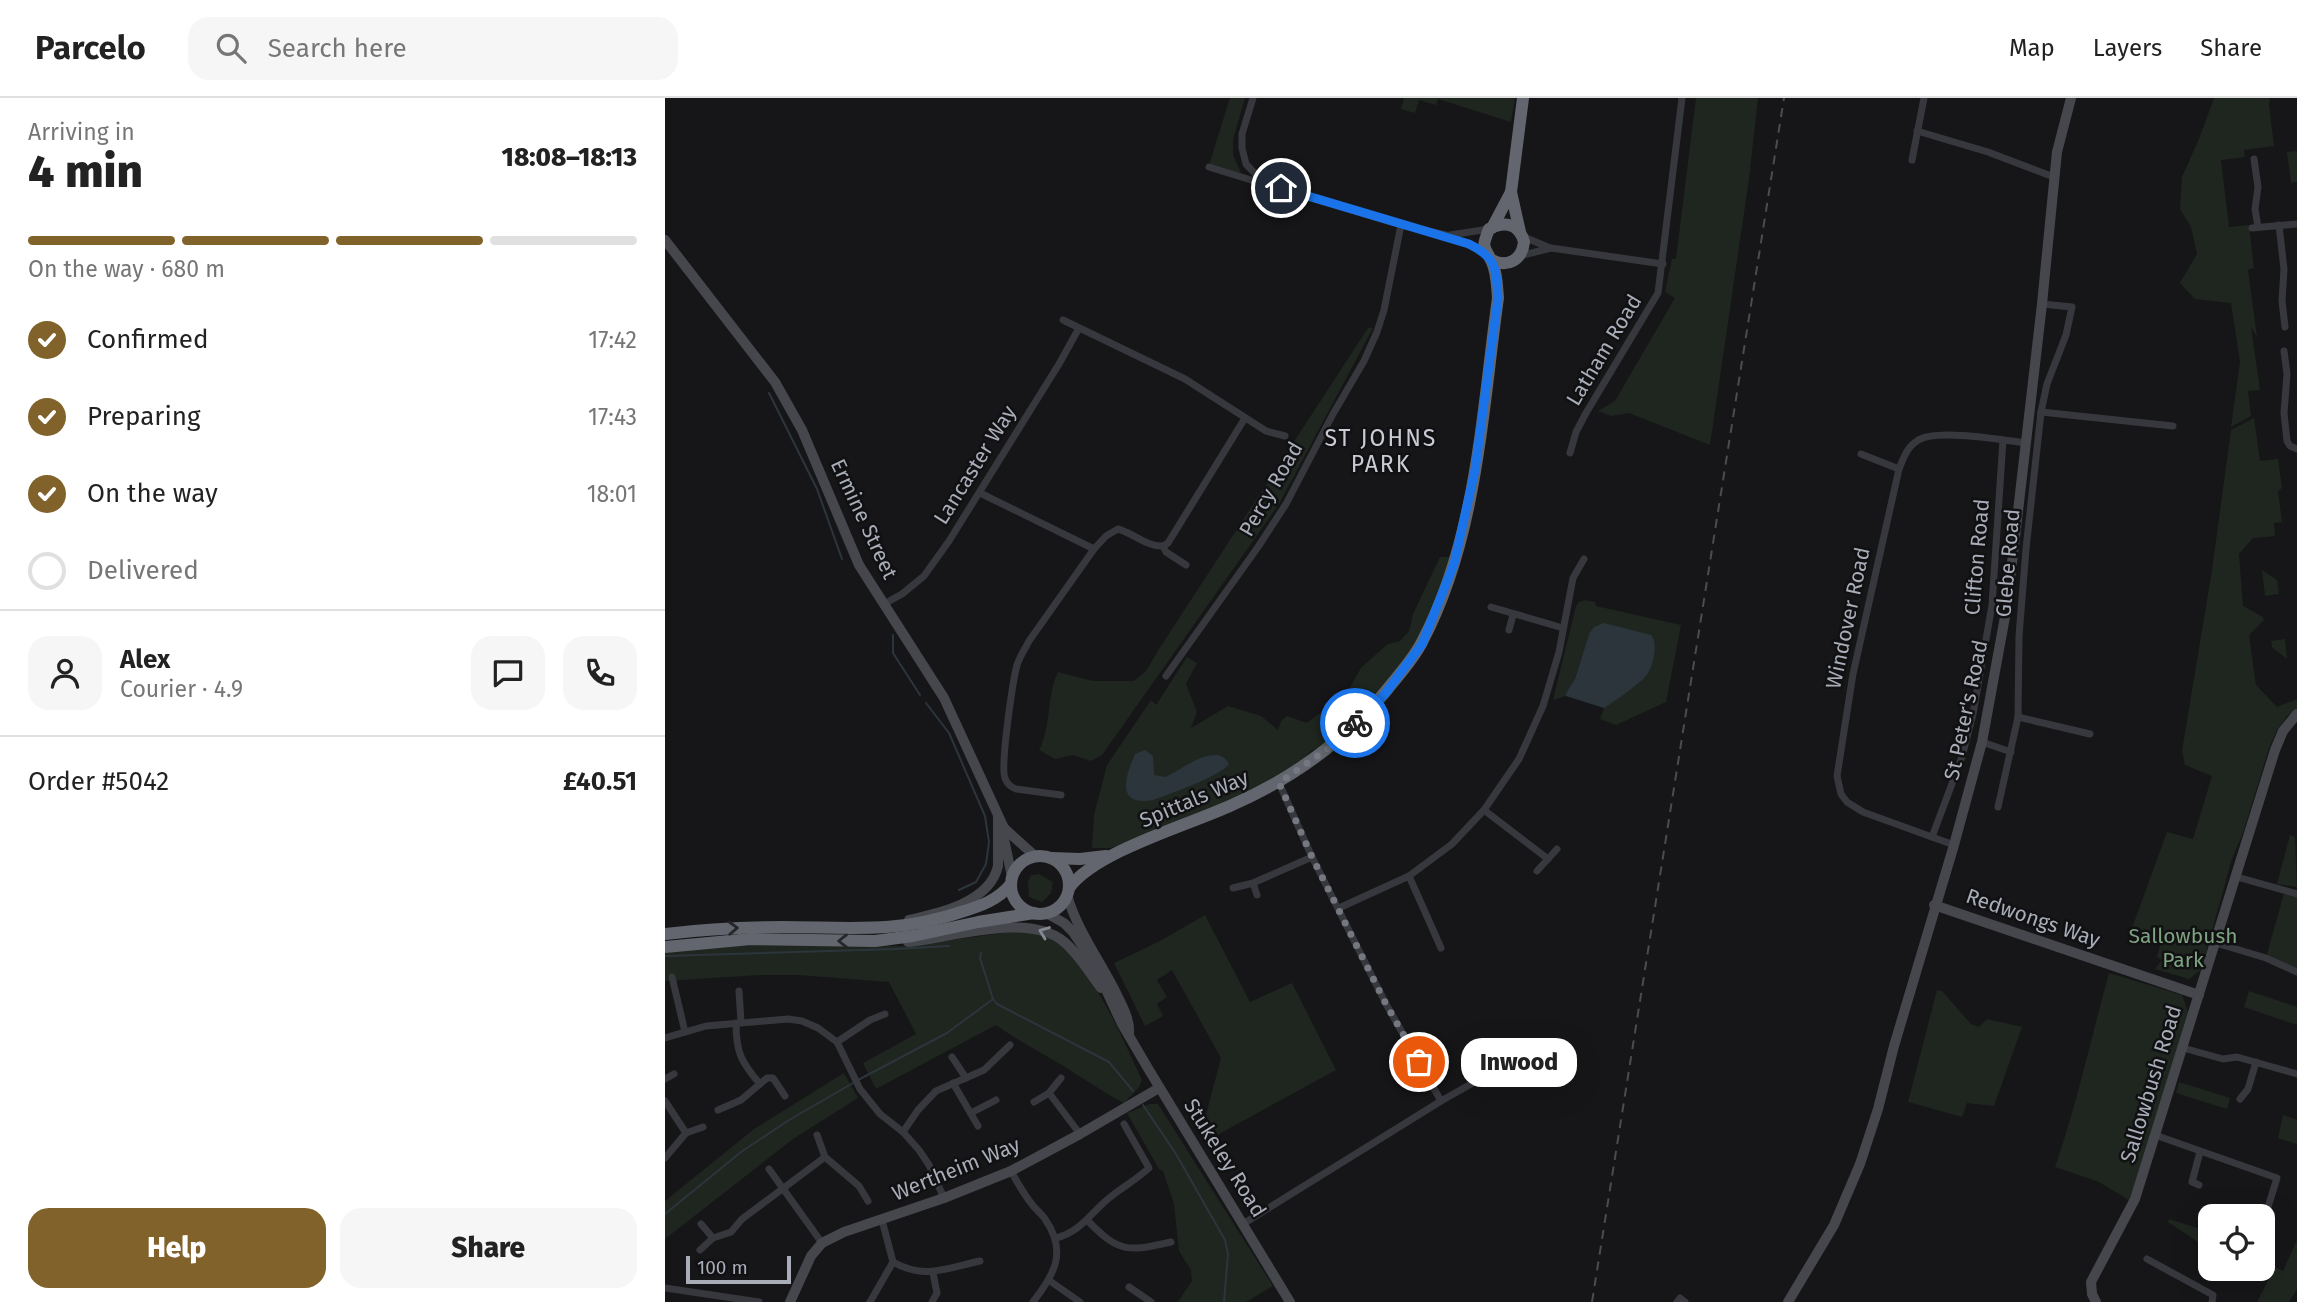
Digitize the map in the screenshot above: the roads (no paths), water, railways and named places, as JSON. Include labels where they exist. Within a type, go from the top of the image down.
[{"type":"highway","points":[[1498,298],[1523,250],[1511,192],[1523,98]]},
{"type":"highway","points":[[1498,298],[1496,277],[1483,243],[1511,192]]},
{"type":"highway","points":[[1490,229],[1507,224],[1521,234]]},
{"type":"highway","points":[[1489,256],[1505,264],[1516,259]]},
{"type":"highway","name":"Spittals Way","points":[[1068,892],[1080,875],[1113,855],[1232,806],[1279,783],[1336,743],[1384,695],[1422,644],[1451,575],[1465,521],[1475,470],[1498,298]]},
{"type":"highway","name":"Spittals Way","points":[[1042,857],[1080,859],[1113,855]]},
{"type":"highway","points":[[665,934],[743,927],[860,929],[916,924],[948,917],[988,903],[1005,892],[1021,864],[1042,857],[1058,862],[1068,879],[1068,892],[1062,904],[1040,913],[913,936],[875,941],[751,939],[665,947]]},
{"type":"highway","points":[[1012,881],[1015,900],[1020,906],[1040,913]]},
{"type":"street","points":[[1253,98],[1242,134],[1242,148],[1246,164],[1265,184]]},
{"type":"street","name":"Latham Road","points":[[1570,453],[1576,432],[1586,413],[1658,293],[1682,98]]},
{"type":"street","points":[[1912,160],[1924,98]]},
{"type":"street","name":"St Peter's Road","points":[[1788,1302],[1834,1225],[1852,1188],[1878,1109],[1982,742],[2007,606],[2057,152],[2071,98]]},
{"type":"street","points":[[1917,131],[1988,152],[2054,177]]},
{"type":"street","points":[[2254,159],[2258,187],[2255,228],[2297,224]]},
{"type":"street","points":[[1209,167],[1446,236],[1489,256]]},
{"type":"street","name":"Percy Road","points":[[1166,676],[1286,504],[1364,361],[1384,310],[1401,225]]},
{"type":"street","points":[[2279,225],[2284,269],[2282,301],[2285,327]]},
{"type":"street","points":[[1446,236],[1490,229]]},
{"type":"street","name":"Latham Road","points":[[1521,234],[1551,248],[1663,264]]},
{"type":"street","name":"Ermine Street","points":[[665,240],[775,382],[802,430],[859,565],[944,698],[1004,828],[1012,881]]},
{"type":"street","name":"Latham Road","points":[[1516,259],[1551,248]]},
{"type":"street","name":"Glebe Road","points":[[1999,807],[2018,717],[2021,611],[2041,412],[2047,384],[2066,335],[2072,307],[2042,304]]},
{"type":"street","points":[[1063,320],[1190,381],[1245,418],[1266,430],[1285,436]]},
{"type":"street","name":"Lancaster Way","points":[[884,604],[902,594],[924,576],[980,493],[1079,328]]},
{"type":"street","points":[[2284,351],[2287,374],[2284,413],[2287,441],[2297,449]]},
{"type":"street","points":[[2041,412],[2173,426]]},
{"type":"street","points":[[1061,796],[1016,789],[1005,780],[1004,764],[1016,668],[1029,641],[1094,548],[1106,536],[1118,529],[1156,546],[1168,543],[1245,418]]},
{"type":"street","name":"Windover Road","points":[[1954,845],[1853,807],[1841,794],[1836,776],[1853,674],[1899,469],[1906,453],[1916,441],[1927,436],[1964,436],[2026,443]]},
{"type":"street","name":"Clifton Road","points":[[1932,837],[1962,757],[1973,713],[1992,605],[2003,440]]},
{"type":"street","points":[[1861,454],[1899,469]]},
{"type":"street","points":[[980,493],[1094,548]]},
{"type":"street","points":[[1163,546],[1166,552],[1187,565]]},
{"type":"street","points":[[1339,908],[1409,876],[1452,844],[1484,810],[1519,758],[1543,706],[1559,652],[1573,578],[1584,559]]},
{"type":"street","points":[[1491,607],[1563,628]]},
{"type":"street","points":[[1509,629],[1513,615]]},
{"type":"street","name":"Sallowbush Road","points":[[2096,1302],[2091,1282],[2135,1199],[2279,741],[2290,721],[2297,715]]},
{"type":"street","points":[[2018,717],[2090,734]]},
{"type":"street","points":[[1982,742],[2011,752]]},
{"type":"street","points":[[1279,783],[1312,857],[1386,1004],[1441,1101]]},
{"type":"street","points":[[1484,810],[1548,859]]},
{"type":"street","points":[[860,929],[926,915],[981,893],[996,873],[999,859],[998,815]]},
{"type":"street","name":"Ermine Street","points":[[1004,828],[1042,857]]},
{"type":"street","points":[[1537,872],[1557,849]]},
{"type":"street","points":[[1233,888],[1253,883],[1312,857]]},
{"type":"street","points":[[1409,876],[1441,948]]},
{"type":"street","points":[[2237,877],[2297,894]]},
{"type":"street","points":[[1253,883],[1257,895]]},
{"type":"street","name":"Stukeley Road","points":[[1068,892],[1072,913],[1124,1010],[1130,1024],[1129,1033]]},
{"type":"street","name":"Redwongs Way","points":[[1934,905],[2199,995]]},
{"type":"street","name":"Stukeley Road","points":[[1040,913],[1064,923],[1095,966],[1159,1088],[1290,1302]]},
{"type":"street","points":[[875,941],[907,942],[1008,927],[1032,928],[1062,940],[1114,1005]]},
{"type":"street","points":[[2216,943],[2266,958],[2297,972]]},
{"type":"street","points":[[671,982],[685,1032]]},
{"type":"street","points":[[739,991],[736,1045],[744,1065],[759,1084]]},
{"type":"street","points":[[837,1042],[868,1017],[885,1014]]},
{"type":"street","points":[[665,1038],[706,1026],[788,1018],[818,1028],[837,1042],[860,1089],[880,1114],[903,1132],[929,1166],[944,1198]]},
{"type":"street","points":[[903,1132],[918,1110],[936,1091],[984,1070],[1010,1045]]},
{"type":"street","points":[[2183,1048],[2223,1059],[2237,1057],[2297,1074]]},
{"type":"street","points":[[1243,1224],[1441,1101],[1524,1054]]},
{"type":"street","points":[[952,1057],[966,1078]]},
{"type":"street","points":[[2240,1098],[2248,1089],[2256,1062]]},
{"type":"street","points":[[665,1079],[674,1074]]},
{"type":"street","points":[[1034,1102],[1049,1093],[1061,1077]]},
{"type":"street","points":[[718,1110],[741,1100],[767,1078],[773,1078],[785,1096]]},
{"type":"street","points":[[953,1083],[978,1126]]},
{"type":"street","name":"Wertheim Way","points":[[822,1243],[1011,1171],[1159,1088]]},
{"type":"street","points":[[1049,1093],[1080,1134]]},
{"type":"street","points":[[971,1114],[996,1100]]},
{"type":"street","points":[[665,1101],[686,1133]]},
{"type":"street","points":[[1056,1238],[1080,1228],[1114,1194],[1149,1168],[1124,1124]]},
{"type":"street","points":[[665,1158],[686,1133],[703,1126]]},
{"type":"street","points":[[817,1135],[825,1157],[859,1186],[868,1201]]},
{"type":"street","points":[[2155,1135],[2277,1178],[2269,1204]]},
{"type":"street","points":[[2199,1185],[2192,1182],[2200,1152]]},
{"type":"street","points":[[700,1250],[713,1238],[731,1232],[742,1219],[825,1157]]},
{"type":"street","points":[[769,1169],[822,1243],[811,1256],[790,1302]]},
{"type":"street","points":[[1011,1171],[1056,1238],[1057,1256],[1050,1281],[1033,1302]]},
{"type":"street","points":[[870,1302],[893,1262],[882,1220]]},
{"type":"street","points":[[1087,1220],[1100,1234],[1121,1248],[1142,1248],[1171,1242]]},
{"type":"street","points":[[701,1224],[713,1238]]},
{"type":"street","points":[[2147,1259],[2213,1295],[2211,1302]]},
{"type":"street","points":[[893,1262],[907,1270],[933,1272],[980,1261]]},
{"type":"street","points":[[932,1302],[937,1293],[933,1272]]},
{"type":"street","points":[[1050,1281],[1080,1302]]},
{"type":"street","points":[[1129,1287],[1148,1301]]},
{"type":"street","points":[[665,1288],[716,1299],[759,1302]]},
{"type":"waterway","points":[[769,393],[817,489],[842,559]]},
{"type":"waterway","points":[[893,635],[893,653],[920,695]]},
{"type":"waterway","points":[[926,703],[949,733],[985,816],[989,842],[986,864],[976,882],[959,890]]},
{"type":"waterway","points":[[665,956],[949,946]]},
{"type":"waterway","points":[[981,953],[980,958],[993,999]]},
{"type":"waterway","points":[[858,1080],[947,1033],[993,999],[997,1004],[1109,1062],[1133,1091]]},
{"type":"waterway","points":[[665,1214],[741,1152],[853,1083]]},
{"type":"waterway","points":[[1143,1105],[1176,1154],[1225,1240],[1228,1254],[1224,1302]]},
{"type":"railway","points":[[1592,1302],[1784,98]]},
{"type":"place","name":"Inwood","points":[[1419,1062]]},
{"type":"district","name":"ST JOHNS PARK","points":[[1381,451]]},
{"type":"park label","name":"Sallowbush Park","points":[[2183,948]]}]
